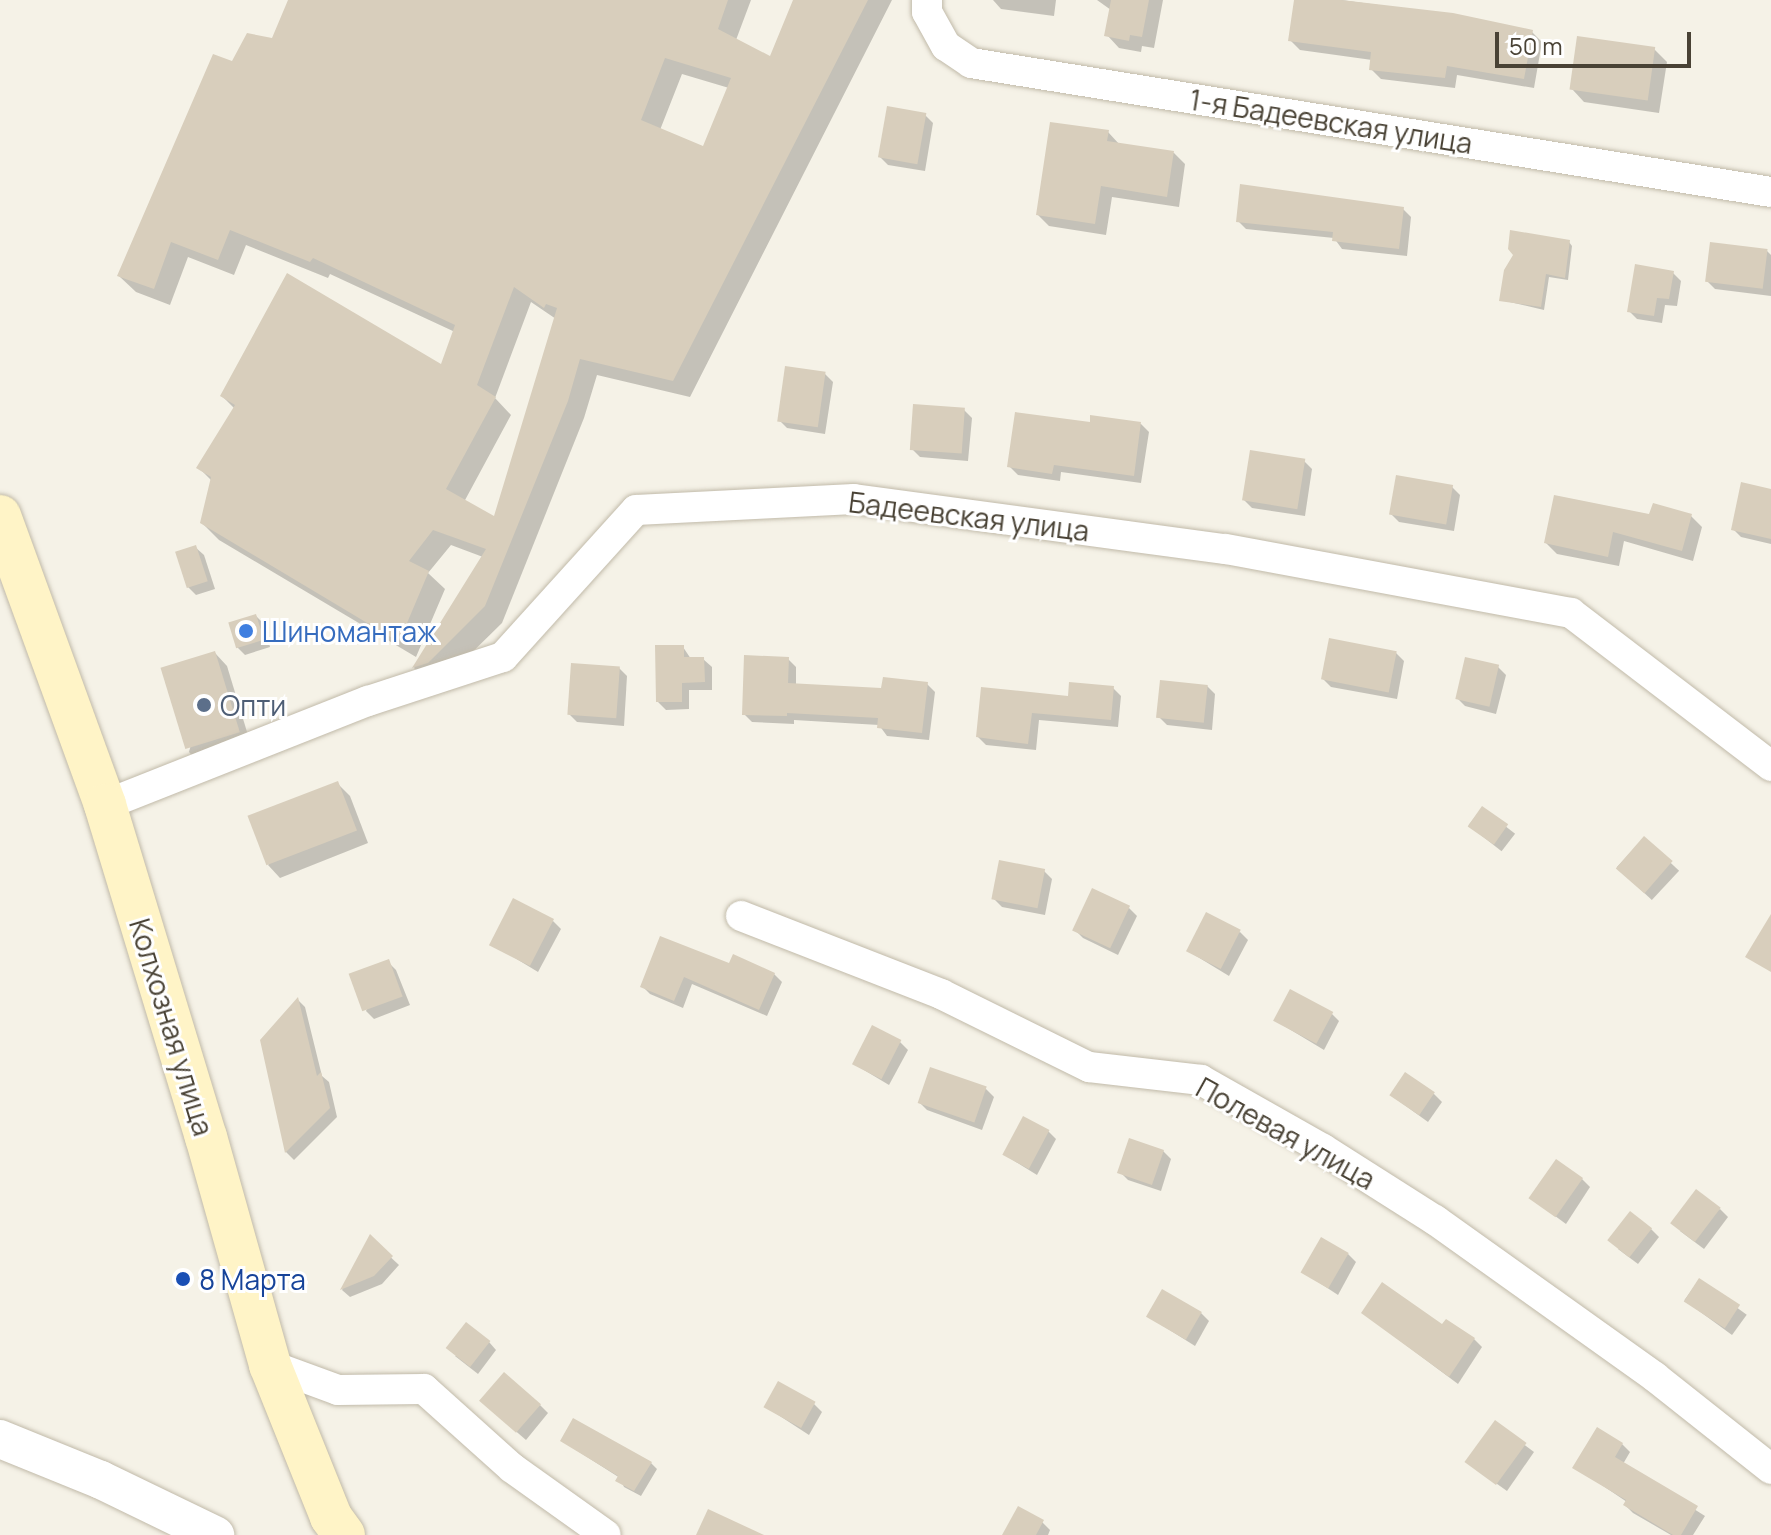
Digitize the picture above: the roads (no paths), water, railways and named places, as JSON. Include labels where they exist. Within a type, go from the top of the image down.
[{"type":"main road","name":"Колхозная улица","points":[[0,516],[105,805],[206,1137],[270,1365],[331,1517],[344,1535]]},
{"type":"street","name":"1-я Бадеевская улица","points":[[927,0],[927,12],[946,46],[971,63],[1771,192]]},
{"type":"street","name":"Бадеевская улица","points":[[105,805],[368,701],[503,657],[636,510],[854,499],[1226,549],[1571,613],[1771,766]]},
{"type":"street","name":"Полевая улица","points":[[741,916],[941,994],[1089,1067],[1201,1080],[1323,1149],[1435,1220],[1655,1377],[1771,1469]]},
{"type":"street","points":[[270,1365],[338,1390],[424,1389],[512,1468],[606,1535]]},
{"type":"street","points":[[0,1439],[101,1480],[215,1535]]},
{"type":"place","name":"Шиномантаж","points":[[246,631]]},
{"type":"place","name":"Опти","points":[[204,705]]},
{"type":"place","name":"8 Марта","points":[[183,1279]]}]
